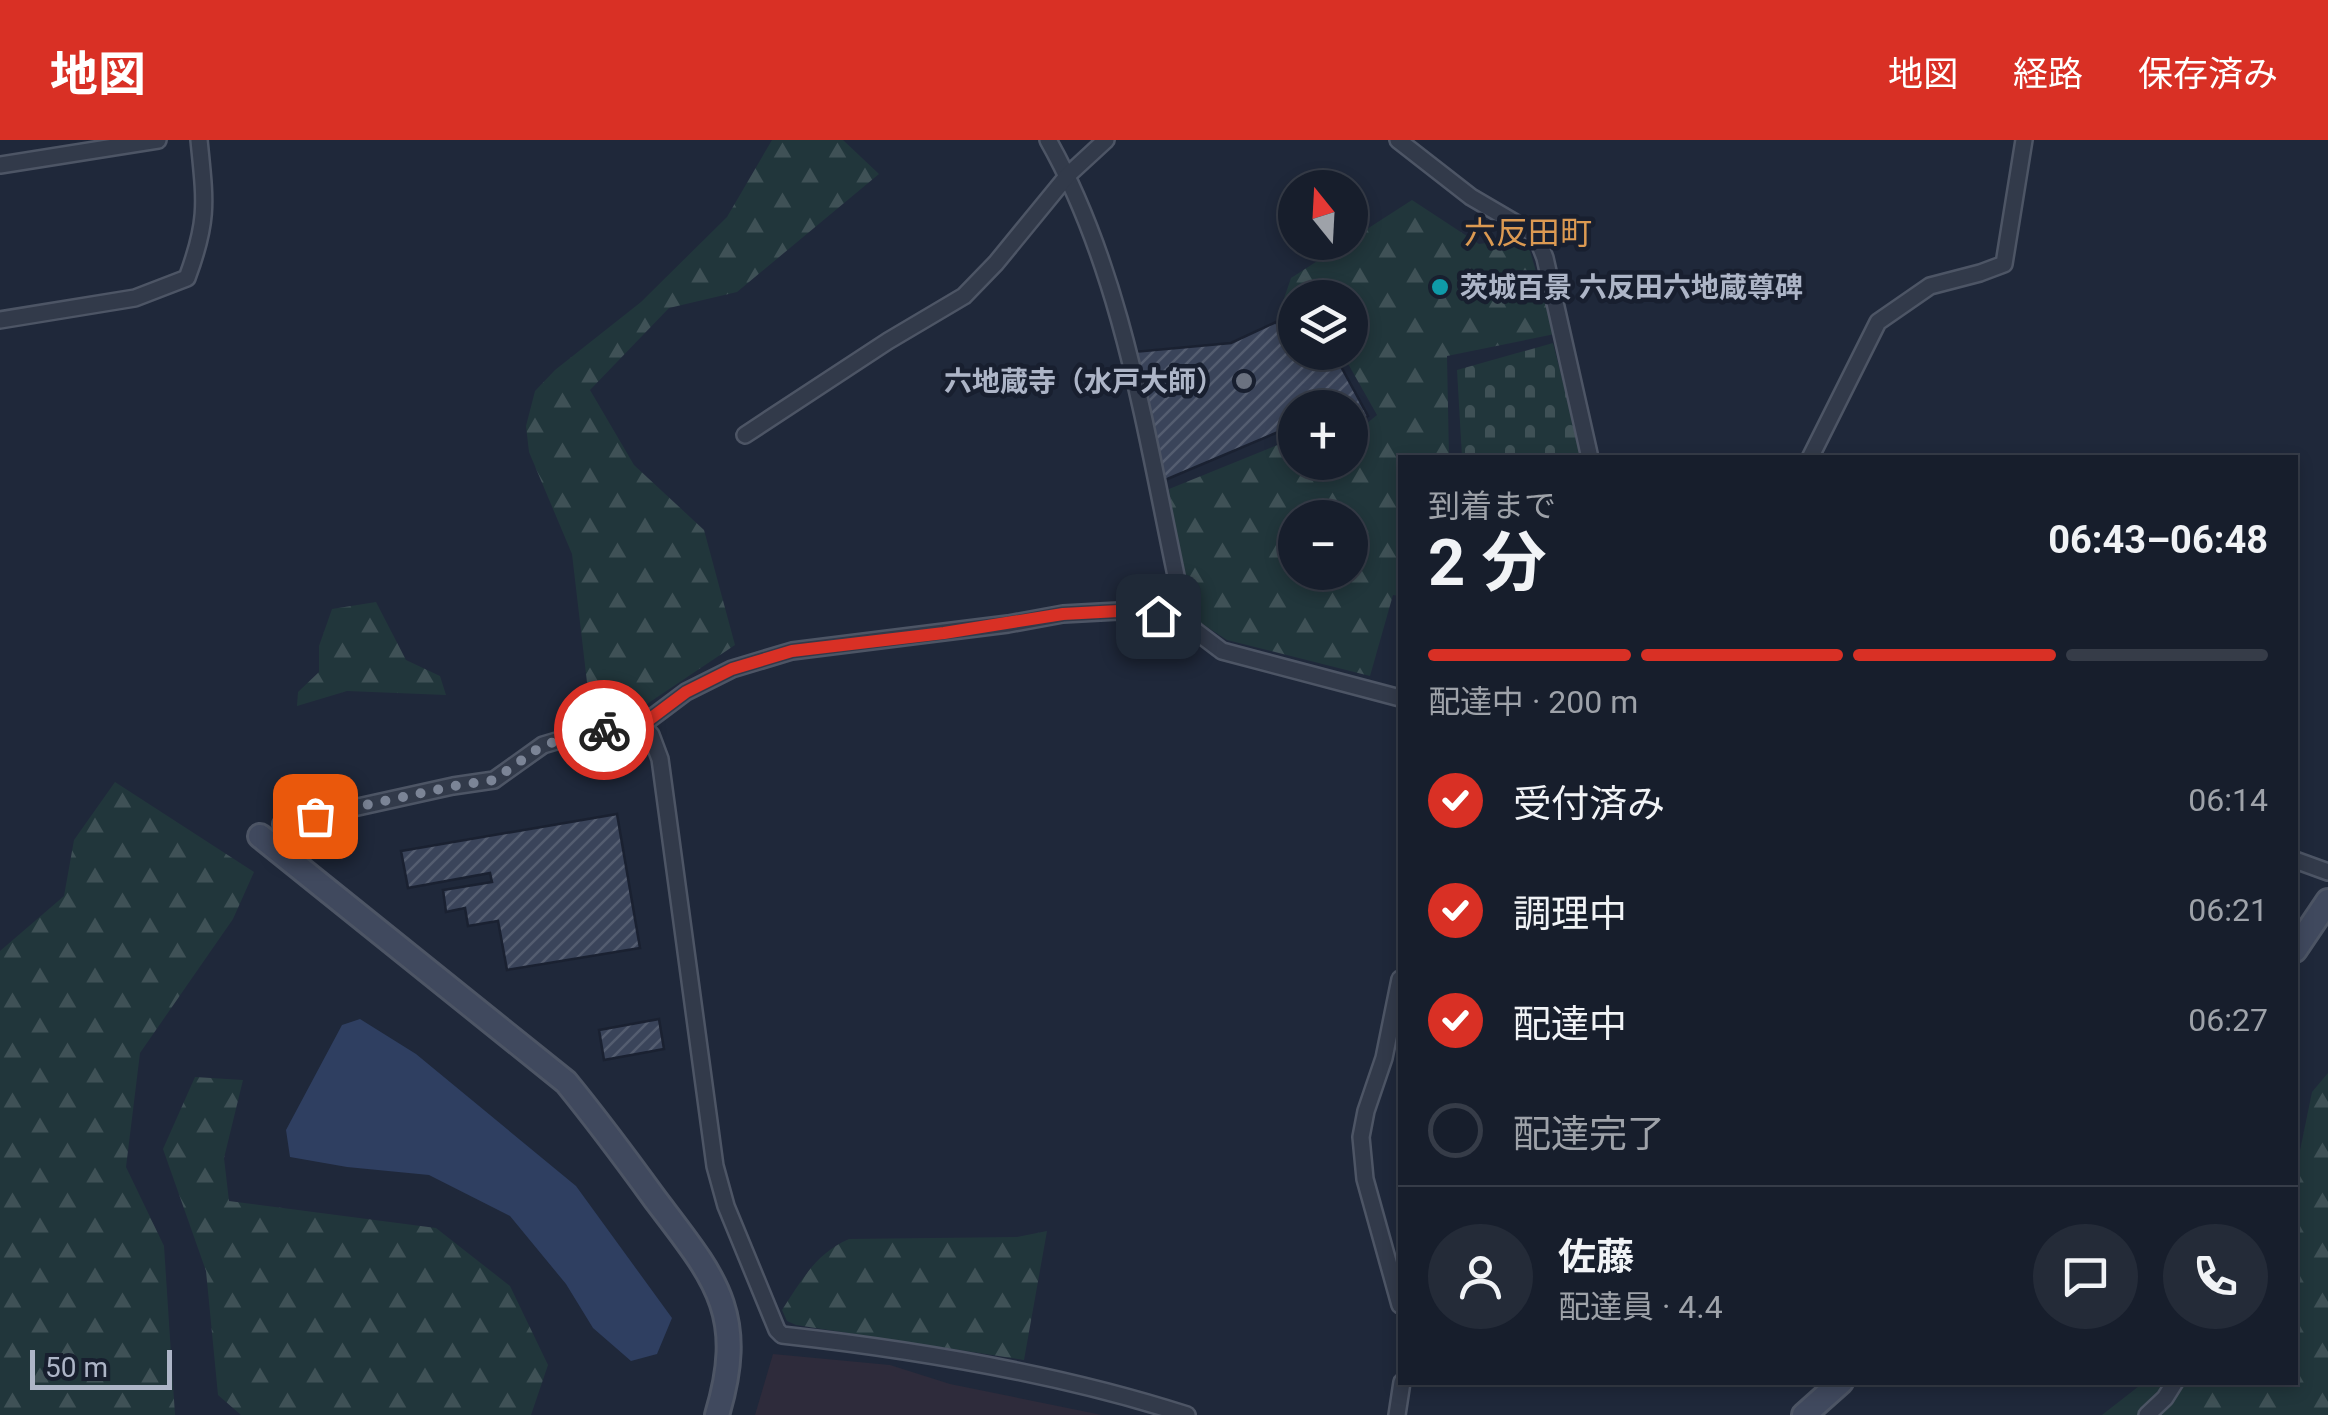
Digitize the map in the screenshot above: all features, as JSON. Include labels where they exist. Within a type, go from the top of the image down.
[{"type":"street","points":[[0,164],[158,140]]},
{"type":"street","points":[[0,320],[135,298],[187,278],[201,241],[206,211],[199,140]]},
{"type":"street","points":[[1048,140],[1092,232],[1112,296],[1181,599],[1193,629]]},
{"type":"street","points":[[745,435],[964,296],[996,264],[1068,175],[1106,140]]},
{"type":"street","points":[[1398,140],[1470,197],[1536,235],[1545,258],[1589,455]]},
{"type":"street","points":[[1812,455],[1878,322],[1930,286],[2004,264],[2024,140]]},
{"type":"street","points":[[280,824],[494,780],[543,745],[580,734],[642,725],[686,692],[732,669],[792,651],[970,630],[1063,614],[1119,611],[1158,616],[1193,629],[1222,652],[1398,697]]},
{"type":"street","points":[[642,725],[651,735],[660,758],[715,1166],[726,1206],[776,1330],[1062,1382],[1187,1415]]},
{"type":"street","points":[[260,836],[552,1070],[578,1096],[706,1265],[722,1299],[729,1358],[716,1415]]},
{"type":"street","points":[[2298,861],[2328,872]]},
{"type":"street","points":[[2298,946],[2328,901]]},
{"type":"street","points":[[1398,989],[1384,1058],[1361,1137],[1365,1179],[1398,1298]]},
{"type":"street","points":[[1397,1415],[1402,1385]]},
{"type":"street","points":[[1804,1415],[1837,1385]]},
{"type":"street","points":[[2147,1415],[2173,1385]]},
{"type":"shaded area","points":[[773,1354],[890,1365],[950,1384],[1102,1415],[755,1415]]},
{"type":"green space","points":[[772,140],[843,140],[879,174],[737,292],[669,308],[590,390],[634,465],[704,530],[735,645],[638,710],[608,716],[590,708],[572,554],[529,452],[526,426],[535,391],[555,370],[641,302],[727,217]]},
{"type":"green space","points":[[1412,200],[1479,244],[1526,238],[1555,334],[1447,356],[1449,455],[1398,455],[1398,596],[1393,595],[1370,676],[1227,640],[1187,614],[1169,489],[1278,445],[1278,480],[1368,480],[1368,422],[1377,415],[1368,399],[1368,390],[1363,390],[1352,370],[1368,370],[1368,280],[1291,278],[1319,260],[1368,260],[1368,228]]},
{"type":"green space","points":[[1553,343],[1581,455],[1462,455],[1457,370]]},
{"type":"green space","points":[[376,602],[406,660],[440,676],[446,695],[347,691],[297,706],[298,692],[319,672],[319,646],[332,609]]},
{"type":"green space","points":[[115,782],[254,872],[233,919],[140,1053],[126,1167],[164,1246],[175,1415],[0,1415],[0,951],[64,896],[74,840]]},
{"type":"green space","points":[[2328,1073],[2328,1415],[2102,1415],[2140,1385],[2298,1385],[2298,1160],[2312,1092]]},
{"type":"green space","points":[[195,1077],[243,1080],[224,1158],[229,1201],[436,1228],[510,1286],[548,1365],[531,1415],[241,1415],[218,1395],[206,1271],[163,1149]]},
{"type":"green space","points":[[1047,1231],[1024,1360],[796,1325],[787,1321],[782,1310],[818,1260],[849,1239],[1017,1237]]},
{"type":"water","points":[[360,1019],[416,1054],[576,1186],[672,1318],[657,1354],[631,1361],[593,1328],[566,1284],[510,1216],[429,1175],[290,1157],[286,1130],[342,1025]]},
{"type":"building","name":"六地蔵寺（水戸大師）","points":[[1276,322],[1278,370],[1343,370],[1354,390],[1278,390],[1278,432],[1165,480],[1133,352],[1231,343]]},
{"type":"building","points":[[617,814],[640,948],[507,970],[498,921],[468,926],[465,908],[446,912],[443,890],[492,882],[490,873],[408,888],[401,851]]},
{"type":"building","points":[[659,1019],[664,1049],[604,1060],[599,1030]]},
{"type":"way so far","points":[[315,816],[494,780],[543,745],[604,730]]},
{"type":"place","name":"茨城百景 六反田六地蔵尊碑","points":[[1440,287]]},
{"type":"place","name":"六地蔵寺（水戸大師）","points":[[1244,381]]},
{"type":"district","name":"六反田町","points":[[1528,233]]},
{"type":"route","points":[[604,730],[642,725],[686,692],[732,669],[792,651],[1063,614],[1119,611],[1158,616]]}]
